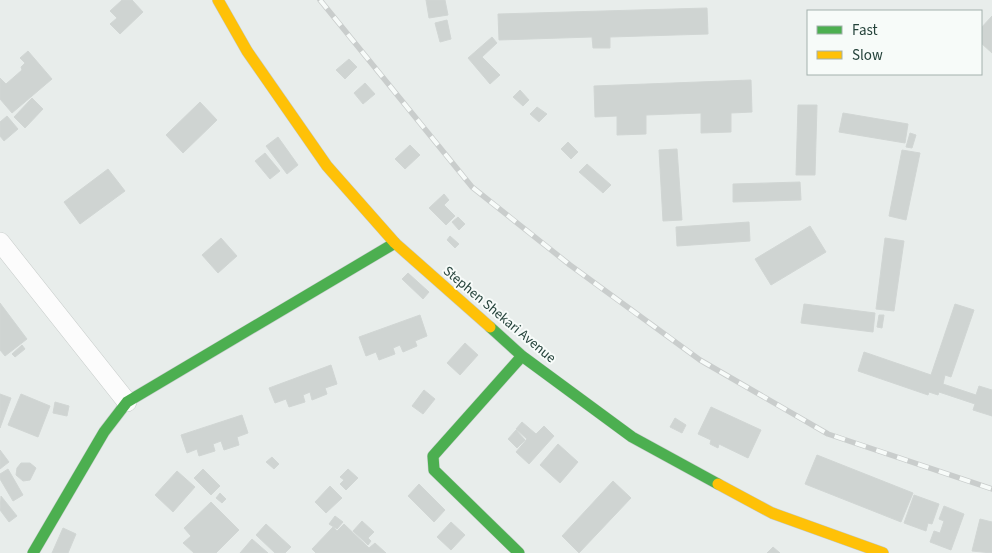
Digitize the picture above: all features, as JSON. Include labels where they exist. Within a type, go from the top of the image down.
[{"type":"street","name":"Stephen Shekari Avenue","points":[[218,0],[247,51],[327,166],[395,243],[522,356],[632,437],[772,513],[883,553]]},
{"type":"street","points":[[0,242],[127,402]]},
{"type":"street","points":[[33,553],[104,432],[127,402],[395,243]]},
{"type":"street","points":[[520,553],[434,470],[433,456],[522,356]]},
{"type":"building","points":[[122,0],[132,0],[143,12],[120,34],[110,24],[117,18],[110,11]]},
{"type":"building","points":[[426,0],[445,0],[448,15],[429,18]]},
{"type":"building","points":[[707,8],[708,34],[610,37],[610,48],[593,48],[592,37],[499,40],[498,14]]},
{"type":"building","points":[[992,16],[992,53],[982,44],[982,27]]},
{"type":"building","points":[[447,20],[451,39],[440,42],[435,23]]},
{"type":"building","points":[[492,37],[497,43],[482,57],[500,75],[490,84],[468,58]]},
{"type":"building","points":[[28,51],[52,79],[12,113],[0,99],[0,78],[6,84],[22,70],[21,67],[25,63],[20,58]]},
{"type":"building","points":[[349,59],[357,67],[345,79],[336,70]]},
{"type":"building","points":[[751,80],[752,112],[731,113],[731,132],[701,133],[701,113],[646,115],[646,134],[617,135],[617,116],[595,117],[594,86]]},
{"type":"building","points":[[365,83],[375,94],[363,104],[354,93]]},
{"type":"building","points":[[520,90],[529,100],[523,106],[513,97]]},
{"type":"building","points":[[32,98],[43,109],[25,128],[14,117]]},
{"type":"building","points":[[200,102],[217,120],[183,153],[166,135]]},
{"type":"building","points":[[798,105],[817,105],[815,175],[796,175]]},
{"type":"building","points":[[537,107],[547,114],[539,122],[530,114]]},
{"type":"building","points":[[843,113],[908,124],[905,143],[839,132]]},
{"type":"building","points":[[7,116],[18,129],[4,141],[0,136],[0,122]]},
{"type":"building","points":[[910,133],[916,135],[912,148],[906,147]]},
{"type":"building","points":[[278,137],[298,165],[287,174],[266,146]]},
{"type":"building","points":[[568,142],[578,152],[571,159],[561,149]]},
{"type":"building","points":[[410,145],[420,155],[405,169],[395,159]]},
{"type":"building","points":[[677,149],[682,220],[663,221],[659,150]]},
{"type":"building","points":[[902,150],[920,153],[906,220],[889,216]]},
{"type":"building","points":[[265,153],[280,171],[270,179],[255,161]]},
{"type":"building","points":[[587,164],[611,185],[603,193],[579,172]]},
{"type":"building","points":[[108,169],[125,191],[80,224],[64,202]]},
{"type":"building","points":[[800,182],[801,200],[733,202],[733,184]]},
{"type":"building","points":[[444,194],[449,200],[444,205],[455,216],[446,225],[429,208]]},
{"type":"building","points":[[458,217],[465,224],[459,230],[452,222]]},
{"type":"building","points":[[749,222],[750,241],[677,246],[676,227]]},
{"type":"building","points":[[810,226],[826,252],[771,285],[755,259]]},
{"type":"building","points":[[450,236],[459,244],[455,248],[447,240]]},
{"type":"building","points":[[221,238],[237,256],[218,273],[202,255]]},
{"type":"building","points":[[885,238],[904,241],[894,311],[876,309]]},
{"type":"building","points":[[408,273],[429,292],[423,299],[402,279]]},
{"type":"building","points":[[0,303],[27,339],[5,356],[0,350]]},
{"type":"building","points":[[804,304],[875,313],[873,332],[801,323]]},
{"type":"building","points":[[955,304],[974,310],[951,377],[945,375],[943,384],[976,395],[979,386],[992,390],[992,416],[973,410],[975,404],[939,392],[938,395],[929,392],[928,395],[858,371],[864,352],[931,375]]},
{"type":"building","points":[[420,315],[427,336],[415,341],[417,346],[403,352],[400,345],[393,348],[395,354],[379,360],[376,352],[366,356],[359,337]]},
{"type":"building","points":[[879,315],[884,315],[882,328],[877,327]]},
{"type":"building","points":[[465,343],[478,355],[460,375],[447,363]]},
{"type":"building","points":[[22,345],[25,349],[15,357],[12,354]]},
{"type":"building","points":[[331,365],[337,384],[325,388],[327,394],[312,400],[310,392],[303,395],[305,402],[289,407],[286,399],[275,403],[269,388]]},
{"type":"building","points":[[424,390],[435,399],[423,414],[412,406]]},
{"type":"building","points":[[0,394],[11,398],[0,428]]},
{"type":"building","points":[[21,394],[50,406],[38,437],[8,425]]},
{"type":"building","points":[[55,402],[69,406],[67,416],[53,413]]},
{"type":"building","points":[[711,407],[761,430],[748,458],[719,444],[718,448],[710,444],[711,440],[698,434]]},
{"type":"building","points":[[242,415],[248,433],[237,437],[239,445],[224,450],[221,441],[213,444],[215,451],[199,456],[197,449],[187,453],[181,435]]},
{"type":"building","points":[[675,418],[686,425],[682,433],[670,427]]},
{"type":"building","points":[[522,422],[536,434],[544,426],[554,436],[529,464],[516,452],[527,439],[516,429]]},
{"type":"building","points":[[516,430],[525,440],[517,448],[508,439]]},
{"type":"building","points":[[558,444],[578,462],[560,483],[540,465]]},
{"type":"building","points":[[0,450],[9,462],[0,469]]},
{"type":"building","points":[[817,455],[913,493],[901,522],[805,484]]},
{"type":"building","points":[[272,457],[279,464],[274,469],[266,462]]},
{"type":"building","points":[[21,463],[30,463],[36,468],[30,480],[23,481],[16,475],[17,468]]},
{"type":"building","points":[[8,469],[23,495],[13,501],[0,479],[0,474]]},
{"type":"building","points":[[203,469],[220,486],[211,495],[194,478]]},
{"type":"building","points":[[348,469],[358,478],[346,490],[340,484],[344,480],[340,477]]},
{"type":"building","points":[[177,471],[195,487],[173,512],[155,495]]},
{"type":"building","points":[[613,481],[631,498],[579,553],[562,536]]},
{"type":"building","points":[[419,484],[445,510],[434,522],[408,496]]},
{"type":"building","points":[[330,486],[342,498],[326,513],[315,502]]},
{"type":"building","points":[[220,493],[226,499],[222,503],[216,498]]},
{"type":"building","points":[[914,495],[939,504],[932,524],[928,523],[926,531],[904,523]]},
{"type":"building","points":[[1,496],[17,516],[9,522],[0,510]]},
{"type":"building","points":[[211,502],[239,530],[216,553],[194,553],[183,543],[191,536],[184,528]]},
{"type":"building","points":[[944,506],[964,514],[951,550],[930,542],[934,531],[940,533],[944,521],[939,519]]},
{"type":"building","points":[[335,516],[343,522],[337,529],[329,524]]},
{"type":"building","points":[[980,519],[992,522],[992,553],[972,551]]},
{"type":"building","points":[[362,521],[374,532],[368,538],[371,541],[368,545],[353,531]]},
{"type":"building","points":[[451,522],[465,535],[451,550],[437,537]]},
{"type":"building","points":[[266,524],[291,547],[285,553],[275,553],[256,535]]},
{"type":"building","points":[[344,524],[369,548],[375,543],[386,553],[316,553],[312,549],[333,527],[337,531]]},
{"type":"building","points":[[63,528],[76,534],[68,553],[52,553]]},
{"type":"building","points":[[252,539],[268,553],[240,553]]},
{"type":"building","points":[[773,547],[780,553],[767,553]]},
{"type":"railway","points":[[320,0],[472,187],[570,265],[700,360],[828,434],[992,489]]},
{"type":"traffic: fast","points":[[33,553],[104,432],[127,402],[395,243]]},
{"type":"traffic: fast","points":[[490,327],[522,356],[632,437],[718,484]]},
{"type":"traffic: fast","points":[[519,553],[434,470],[433,456],[522,356]]},
{"type":"traffic: slow","points":[[218,0],[247,51],[327,166],[395,243],[490,327]]},
{"type":"traffic: slow","points":[[718,484],[772,513],[883,553]]}]
